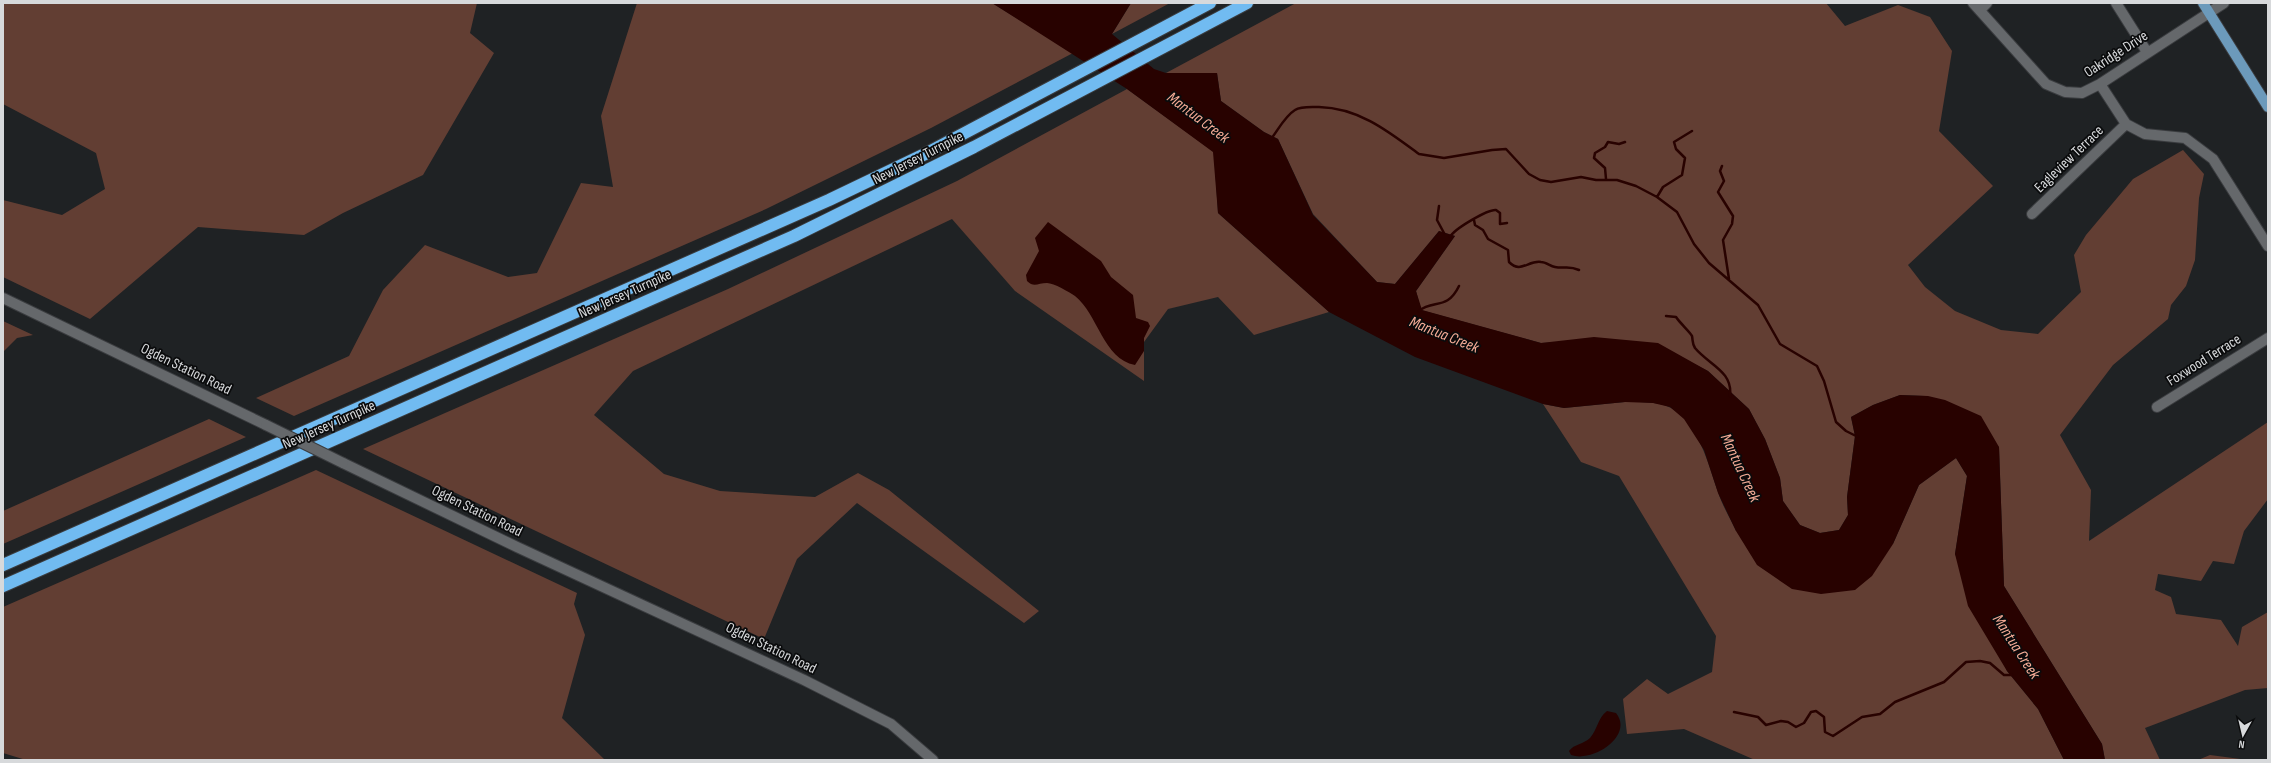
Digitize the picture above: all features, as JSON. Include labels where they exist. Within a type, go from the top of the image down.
[{"type":"highway","name":"New Jersey Turnpike","points":[[3,565],[732,245],[925,154],[1210,3]]},
{"type":"highway","name":"New Jersey Turnpike","points":[[3,586],[794,236],[883,194],[1154,53],[1246,3]]},
{"type":"main road","points":[[2203,3],[2268,107]]},
{"type":"street","points":[[2116,3],[2147,52]]},
{"type":"street","name":"Oakridge Drive","points":[[1980,5],[2046,84],[2065,92],[2082,93],[2100,84],[2224,3]]},
{"type":"street","points":[[2100,84],[2126,124],[2145,134],[2185,138],[2204,150],[2214,159],[2268,246]]},
{"type":"street","name":"Eagleview Terrace","points":[[2032,214],[2126,124]]},
{"type":"street","name":"Ogden Station Road","points":[[3,298],[517,547],[804,680],[890,724],[933,760]]},
{"type":"street","name":"Foxwood Terrace","points":[[2157,407],[2268,338]]},
{"type":"shaded area","points":[[3,3],[477,3],[470,33],[494,53],[423,175],[343,213],[304,235],[198,227],[90,319],[3,277],[3,200],[62,215],[105,189],[96,153],[3,104]]},
{"type":"shaded area","points":[[637,3],[992,3],[1073,53],[931,128],[766,209],[294,416],[256,398],[349,356],[383,290],[425,245],[508,277],[537,273],[581,183],[613,187],[601,116]]},
{"type":"shaded area","points":[[1131,3],[1170,3],[1112,34]]},
{"type":"shaded area","points":[[1296,3],[1826,3],[1845,26],[1898,5],[1930,17],[1952,51],[1939,131],[1993,186],[1908,265],[1925,287],[1955,311],[2001,330],[2038,334],[2081,292],[2074,255],[2086,235],[2133,179],[2183,150],[2204,174],[2199,198],[2195,260],[2186,286],[2171,305],[2168,319],[2113,365],[2060,435],[2091,490],[2089,541],[2268,422],[2268,499],[2244,531],[2234,564],[2213,561],[2201,581],[2158,574],[2155,590],[2171,597],[2176,614],[2221,620],[2238,646],[2242,627],[2268,612],[2268,688],[2245,690],[2145,728],[2160,760],[2105,760],[2102,744],[2004,586],[1999,447],[1925,396],[1900,395],[1873,405],[1851,417],[1855,436],[1847,497],[1848,515],[1839,530],[1820,533],[1800,525],[1783,501],[1780,478],[1765,439],[1749,409],[1708,371],[1684,359],[1563,342],[1541,343],[1421,310],[1416,291],[1455,236],[1439,231],[1395,284],[1377,282],[1313,214],[1278,139],[1264,132],[1221,101],[1217,73],[1166,73]]},
{"type":"shaded area","points":[[1127,89],[1214,152],[1218,213],[1329,312],[1254,335],[1218,297],[1168,309],[1144,342],[1144,381],[1015,291],[952,219],[633,371],[594,415],[664,474],[720,491],[815,497],[858,473],[889,490],[1039,611],[1024,623],[857,503],[797,559],[764,639],[363,449],[728,289],[957,181]]},
{"type":"shaded area","points":[[3,321],[33,335],[17,338],[3,352]]},
{"type":"shaded area","points":[[1625,402],[1648,402],[1666,406],[1681,415],[1689,424],[1696,434],[1722,502],[1736,531],[1893,544],[1919,485],[1956,458],[1967,476],[1955,554],[2007,671],[2038,709],[2064,760],[1755,760],[1684,729],[1627,734],[1623,699],[1647,679],[1668,694],[1712,672],[1716,636],[1619,476],[1581,462],[1543,404],[1564,408]]},
{"type":"shaded area","points":[[209,419],[246,437],[3,544],[3,511]]},
{"type":"shaded area","points":[[316,470],[577,593],[574,604],[585,635],[562,718],[605,760],[26,760],[3,753],[3,607]]},
{"type":"shaded area","points":[[2210,755],[2248,760],[2198,760]]},
{"type":"water","name":"Mantua Creek","points":[[992,3],[1131,3],[1112,34],[1154,69],[1166,73],[1217,73],[1221,101],[1264,132],[1278,139],[1313,215],[1377,282],[1395,284],[1439,231],[1455,236],[1416,291],[1422,310],[1541,343],[1594,337],[1658,343],[1708,371],[1749,409],[1765,439],[1780,478],[1783,501],[1800,525],[1820,533],[1839,530],[1848,515],[1847,497],[1855,436],[1851,417],[1873,405],[1900,395],[1928,396],[1945,400],[1981,416],[1999,447],[2004,586],[2102,744],[2105,760],[2064,760],[2038,709],[2007,671],[1968,606],[1955,554],[1967,476],[1956,458],[1919,485],[1893,544],[1872,576],[1855,590],[1821,594],[1792,589],[1757,565],[1736,531],[1718,493],[1704,450],[1684,419],[1670,407],[1653,403],[1625,402],[1564,408],[1543,404],[1415,357],[1329,312],[1218,213],[1213,152],[1127,89]]},
{"type":"water","points":[[1048,222],[1101,261],[1111,277],[1133,295],[1136,318],[1148,322],[1150,326],[1144,338],[1144,351],[1135,365],[1124,361],[1115,354],[1090,314],[1075,296],[1053,284],[1047,283],[1034,285],[1027,281],[1026,275],[1039,251],[1035,238]]},
{"type":"water","points":[[1607,711],[1616,713],[1620,721],[1620,730],[1616,738],[1600,751],[1590,755],[1571,755],[1569,751],[1590,738],[1601,717]]},
{"type":"waterway","points":[[1271,139],[1288,116],[1297,109],[1303,107],[1334,108],[1360,116],[1372,122],[1419,154],[1444,158],[1506,149],[1529,174],[1540,180],[1551,182],[1581,177],[1596,180],[1617,180],[1636,186],[1657,197],[1677,212],[1694,244],[1709,263],[1758,305],[1780,344],[1817,366],[1824,381],[1836,422],[1846,431],[1858,437]]},
{"type":"waterway","points":[[1657,197],[1663,187],[1682,175],[1685,158],[1676,149],[1674,142],[1692,131]]},
{"type":"waterway","points":[[1606,179],[1605,168],[1594,158],[1595,153],[1605,147],[1608,142],[1619,144],[1625,142]]},
{"type":"waterway","points":[[1722,166],[1720,171],[1724,181],[1718,192],[1733,216],[1732,224],[1723,240],[1729,279]]},
{"type":"waterway","points":[[1439,206],[1437,220],[1444,233]]},
{"type":"waterway","points":[[1450,237],[1458,229],[1479,216],[1496,210],[1500,213],[1500,224],[1507,223]]},
{"type":"waterway","points":[[1474,220],[1475,225],[1483,230],[1488,239],[1508,250],[1509,262],[1517,267],[1541,262],[1555,267],[1579,270]]},
{"type":"waterway","name":"Mantua Creek","points":[[1419,311],[1450,299],[1459,286]]},
{"type":"waterway","points":[[1666,316],[1676,317],[1692,336],[1695,348],[1724,374],[1730,387],[1730,396]]},
{"type":"waterway","points":[[1734,712],[1758,717],[1766,725],[1781,721],[1788,722],[1796,727],[1804,723],[1811,712],[1816,711],[1824,717],[1825,732],[1833,736],[1862,717],[1880,714],[1895,702],[1944,682],[1966,662],[1980,661],[1990,663],[2004,675],[2012,675]]}]
